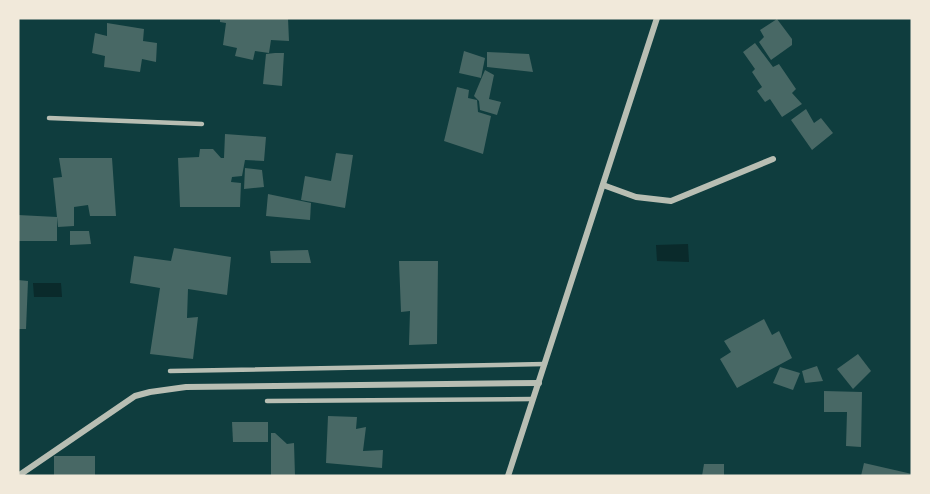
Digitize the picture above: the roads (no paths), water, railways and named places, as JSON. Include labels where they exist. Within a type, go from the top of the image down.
[{"type":"street","points":[[508,476],[657,18]]},
{"type":"street","points":[[603,185],[636,197],[671,201],[773,159]]},
{"type":"street","points":[[18,476],[135,396],[150,392],[186,387],[539,383]]},
{"type":"lane","points":[[49,118],[202,124]]},
{"type":"lane","points":[[170,371],[545,364]]},
{"type":"lane","points":[[267,401],[533,399]]},
{"type":"water","points":[[688,244],[689,262],[657,261],[656,245]]},
{"type":"water","points":[[33,283],[61,283],[62,297],[34,297]]}]
